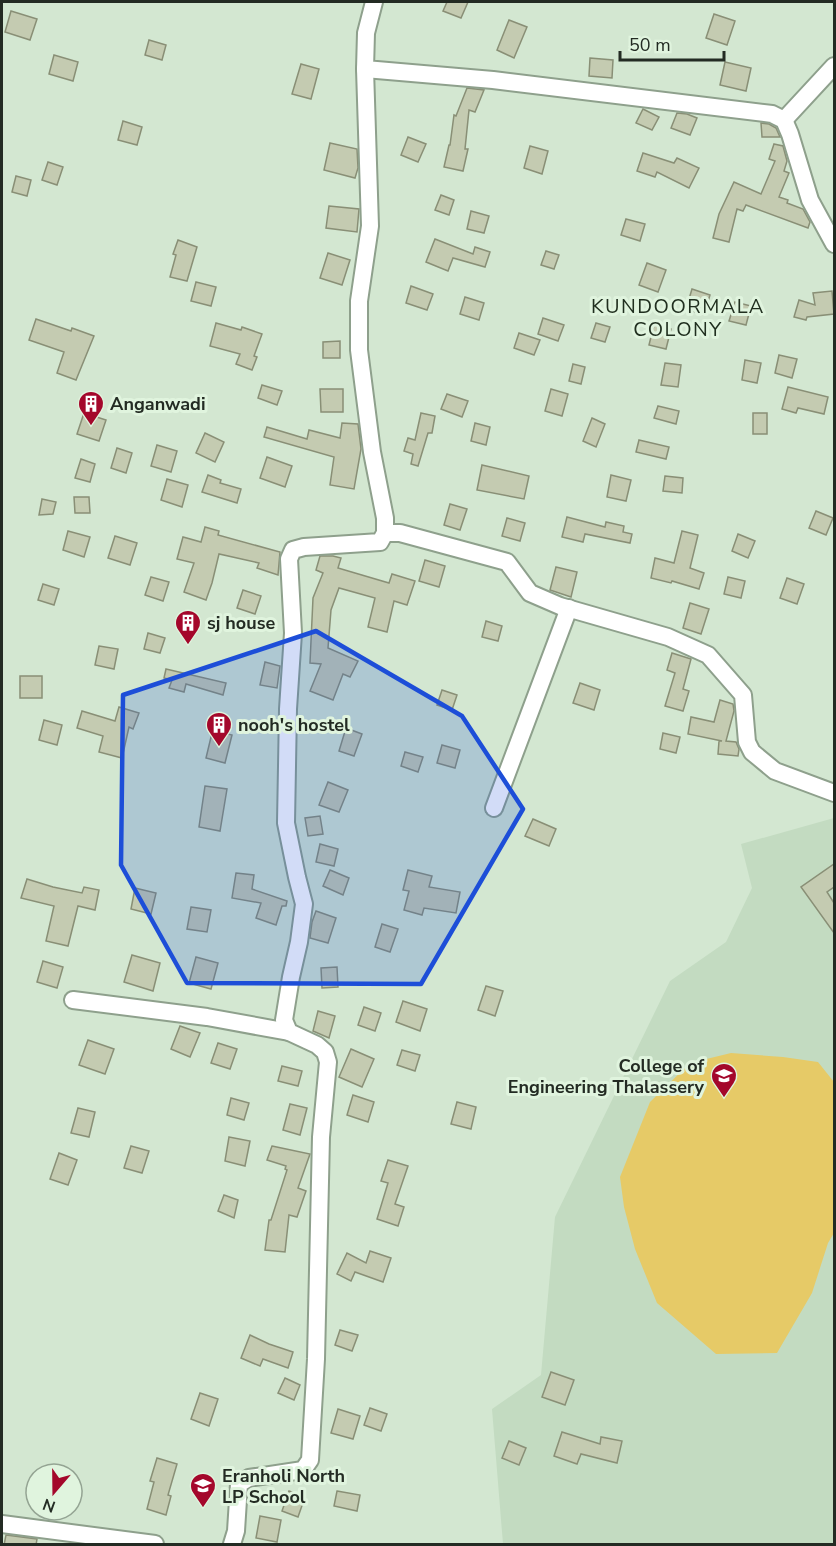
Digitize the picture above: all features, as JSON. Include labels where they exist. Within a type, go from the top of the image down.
[{"type":"street","points":[[289,1032],[284,1020],[304,904],[286,824],[288,709],[293,633],[289,559],[293,550],[304,547],[380,542],[386,533],[372,452],[359,350],[359,301],[370,226],[366,33],[374,2]]},
{"type":"street","points":[[784,120],[834,66]]},
{"type":"street","points":[[365,69],[493,80],[772,114],[784,120],[810,200],[834,244]]},
{"type":"street","points":[[386,533],[400,533],[507,562],[530,593],[569,608],[668,637],[708,655],[743,695],[747,742],[752,752],[775,771],[834,793]]},
{"type":"street","points":[[494,808],[569,608]]},
{"type":"street","points":[[73,1000],[207,1017],[289,1032],[318,1045],[325,1052],[328,1062],[321,1137],[316,1359],[310,1460],[303,1470],[249,1478],[239,1484],[236,1531],[232,1545]]},
{"type":"street","points":[[2,1524],[155,1545]]},
{"type":"highlighted area","points":[[316,631],[462,716],[523,809],[421,984],[187,983],[121,865],[123,695]]},
{"type":"shaded area","name":"College of Engineering Thalassery","points":[[834,818],[834,1544],[503,1544],[492,1409],[541,1375],[555,1217],[670,981],[726,942],[752,888],[741,844]]},
{"type":"shaded area","points":[[731,1053],[818,1062],[834,1082],[834,1233],[828,1243],[812,1293],[777,1353],[716,1354],[657,1303],[635,1249],[624,1207],[620,1177],[650,1102],[690,1063]]},
{"type":"building","points":[[447,2],[468,2],[461,18],[443,11]]},
{"type":"building","points":[[11,11],[37,19],[30,40],[5,32]]},
{"type":"building","points":[[714,14],[735,21],[727,45],[706,38]]},
{"type":"building","points":[[509,20],[527,27],[514,58],[497,50]]},
{"type":"building","points":[[149,40],[166,45],[162,60],[145,55]]},
{"type":"building","points":[[54,55],[78,62],[73,81],[49,74]]},
{"type":"building","points":[[590,58],[613,60],[612,78],[589,76]]},
{"type":"building","points":[[725,62],[751,68],[746,91],[720,85]]},
{"type":"building","points":[[301,64],[319,69],[311,99],[292,94]]},
{"type":"building","points":[[467,88],[484,90],[475,112],[469,110],[465,149],[468,149],[463,171],[444,167],[454,115],[456,116]]},
{"type":"building","points":[[643,109],[659,117],[652,130],[636,123]]},
{"type":"building","points":[[677,113],[697,118],[690,135],[671,128]]},
{"type":"building","points":[[123,121],[142,127],[137,145],[118,140]]},
{"type":"building","points":[[761,123],[776,128],[780,137],[762,137]]},
{"type":"building","points":[[408,137],[426,144],[418,162],[401,155]]},
{"type":"building","points":[[330,143],[357,149],[358,168],[355,178],[324,170]]},
{"type":"building","points":[[774,144],[783,146],[787,161],[784,171],[789,173],[779,197],[803,209],[810,222],[808,228],[746,205],[743,211],[737,209],[729,242],[713,238],[719,214],[734,182],[761,194],[775,161],[769,159]]},
{"type":"building","points":[[530,146],[548,151],[542,174],[524,168]]},
{"type":"building","points":[[643,153],[674,163],[677,158],[699,168],[689,188],[657,172],[655,177],[637,171]]},
{"type":"building","points":[[48,162],[63,167],[57,185],[42,180]]},
{"type":"building","points":[[16,176],[31,180],[27,196],[12,192]]},
{"type":"building","points":[[441,195],[454,200],[449,215],[435,210]]},
{"type":"building","points":[[329,206],[359,209],[357,232],[326,228]]},
{"type":"building","points":[[471,211],[489,216],[484,233],[467,229]]},
{"type":"building","points":[[626,219],[645,224],[640,241],[621,235]]},
{"type":"building","points":[[435,239],[473,254],[475,247],[490,252],[485,267],[453,258],[448,271],[426,262]]},
{"type":"building","points":[[178,240],[197,247],[187,281],[170,277],[176,255],[173,254]]},
{"type":"building","points":[[546,251],[559,255],[554,269],[541,265]]},
{"type":"building","points":[[328,253],[350,260],[342,285],[320,278]]},
{"type":"building","points":[[647,263],[666,270],[658,292],[639,285]]},
{"type":"building","points":[[196,282],[216,287],[211,306],[191,301]]},
{"type":"building","points":[[411,286],[433,294],[427,310],[406,303]]},
{"type":"building","points":[[692,289],[710,295],[704,315],[686,309]]},
{"type":"building","points":[[832,291],[834,314],[807,317],[806,320],[794,317],[799,300],[815,305],[813,293]]},
{"type":"building","points":[[465,297],[484,303],[479,320],[460,314]]},
{"type":"building","points":[[735,302],[751,306],[746,325],[729,321]]},
{"type":"building","points":[[543,318],[564,325],[558,341],[538,334]]},
{"type":"building","points":[[36,319],[94,336],[76,380],[57,373],[64,352],[29,340]]},
{"type":"building","points":[[216,323],[241,330],[242,327],[262,334],[254,356],[257,357],[252,370],[236,364],[240,354],[210,346]]},
{"type":"building","points":[[596,323],[610,327],[605,342],[591,338]]},
{"type":"building","points":[[654,325],[671,329],[666,349],[649,345]]},
{"type":"building","points":[[519,333],[540,340],[534,355],[514,348]]},
{"type":"building","points":[[340,341],[340,358],[323,358],[323,342]]},
{"type":"building","points":[[779,355],[797,359],[792,378],[775,373]]},
{"type":"building","points":[[745,360],[761,363],[757,383],[742,380]]},
{"type":"building","points":[[665,363],[681,365],[678,387],[661,385]]},
{"type":"building","points":[[573,364],[585,367],[581,384],[569,381]]},
{"type":"building","points":[[262,385],[282,391],[277,405],[258,398]]},
{"type":"building","points":[[788,387],[828,397],[824,414],[798,408],[796,413],[782,409]]},
{"type":"building","points":[[320,389],[343,389],[343,412],[321,412]]},
{"type":"building","points":[[551,389],[568,394],[562,416],[545,411]]},
{"type":"building","points":[[447,394],[468,401],[462,417],[441,409]]},
{"type":"building","points":[[658,406],[679,411],[676,424],[654,418]]},
{"type":"building","name":"Anganwadi","points":[[84,413],[106,420],[99,441],[77,434]]},
{"type":"building","points":[[421,413],[435,416],[432,433],[428,433],[418,466],[411,464],[413,454],[404,451],[408,438],[415,440]]},
{"type":"building","points":[[753,413],[767,413],[767,434],[753,434]]},
{"type":"building","points":[[592,418],[605,424],[596,447],[583,441]]},
{"type":"building","points":[[342,423],[358,424],[361,449],[354,489],[330,485],[334,457],[264,437],[267,427],[307,439],[309,430],[340,438]]},
{"type":"building","points":[[475,423],[490,427],[486,445],[471,441]]},
{"type":"building","points":[[205,433],[224,442],[215,462],[196,453]]},
{"type":"building","points":[[639,440],[669,447],[666,459],[636,452]]},
{"type":"building","points":[[157,445],[177,451],[171,472],[151,466]]},
{"type":"building","points":[[117,448],[132,453],[126,473],[111,468]]},
{"type":"building","points":[[267,457],[292,466],[285,487],[260,478]]},
{"type":"building","points":[[81,459],[95,464],[90,482],[75,478]]},
{"type":"building","points":[[482,465],[529,476],[524,499],[477,490]]},
{"type":"building","points":[[208,475],[221,480],[220,483],[241,489],[237,503],[202,492]]},
{"type":"building","points":[[611,475],[631,480],[626,501],[607,497]]},
{"type":"building","points":[[665,476],[683,478],[682,493],[663,491]]},
{"type":"building","points":[[167,479],[188,485],[182,507],[161,500]]},
{"type":"building","points":[[74,497],[89,497],[90,513],[75,513]]},
{"type":"building","points":[[42,499],[56,502],[53,514],[39,515]]},
{"type":"building","points":[[450,504],[467,509],[460,530],[444,525]]},
{"type":"building","points":[[816,511],[833,518],[826,535],[809,528]]},
{"type":"building","points":[[567,517],[605,527],[606,522],[624,526],[623,532],[632,534],[630,543],[585,534],[583,542],[562,537]]},
{"type":"building","points":[[507,518],[525,523],[520,541],[502,536]]},
{"type":"building","points":[[205,527],[219,531],[218,535],[280,552],[278,575],[257,568],[259,563],[219,554],[206,600],[184,592],[194,563],[177,559],[183,537],[201,542]]},
{"type":"building","points":[[68,531],[90,537],[84,557],[63,550]]},
{"type":"building","points":[[682,531],[698,535],[690,568],[704,573],[699,589],[651,578],[655,558],[674,563]]},
{"type":"building","points":[[738,534],[755,541],[748,558],[732,551]]},
{"type":"building","points":[[115,536],[137,543],[130,565],[108,558]]},
{"type":"building","points":[[320,556],[341,558],[338,568],[389,583],[392,574],[415,581],[407,605],[394,601],[387,632],[368,627],[375,598],[339,588],[331,610],[328,648],[358,661],[350,677],[343,674],[333,700],[310,691],[321,664],[310,663],[313,598],[323,573],[316,570]]},
{"type":"building","points":[[425,560],[445,566],[439,587],[419,581]]},
{"type":"building","points":[[556,567],[577,572],[571,597],[550,590]]},
{"type":"building","points":[[151,577],[169,582],[163,601],[145,595]]},
{"type":"building","points":[[728,577],[745,581],[741,598],[724,594]]},
{"type":"building","points":[[787,578],[804,584],[797,604],[780,598]]},
{"type":"building","points":[[43,584],[59,589],[54,605],[38,600]]},
{"type":"building","points":[[243,590],[261,596],[255,614],[237,608]]},
{"type":"building","points":[[690,603],[709,609],[701,634],[683,628]]},
{"type":"building","points":[[486,621],[502,626],[498,641],[482,637]]},
{"type":"building","points":[[148,633],[165,638],[160,653],[144,649]]},
{"type":"building","points":[[99,646],[118,649],[114,669],[95,665]]},
{"type":"building","points":[[672,653],[691,659],[683,689],[689,691],[683,711],[665,706],[675,673],[667,670]]},
{"type":"building","points":[[265,662],[280,666],[277,688],[260,685]]},
{"type":"building","points":[[166,669],[226,683],[223,695],[186,684],[184,692],[169,688],[172,680],[164,678]]},
{"type":"building","points":[[20,676],[42,676],[42,698],[20,698]]},
{"type":"building","points":[[580,683],[600,690],[594,710],[573,703]]},
{"type":"building","points":[[442,690],[457,695],[452,710],[437,705]]},
{"type":"building","points":[[720,700],[733,704],[734,711],[726,741],[736,742],[739,749],[738,756],[718,754],[719,741],[722,741],[688,734],[691,717],[714,722]]},
{"type":"building","points":[[119,707],[139,713],[133,729],[129,727],[122,758],[99,752],[103,736],[77,728],[82,711],[115,721]]},
{"type":"building","points":[[44,720],[62,725],[57,745],[39,740]]},
{"type":"building","points":[[346,728],[362,734],[354,756],[339,751]]},
{"type":"building","name":"nooh's hostel","points":[[216,731],[232,735],[225,763],[206,758],[211,737],[214,738]]},
{"type":"building","points":[[663,733],[680,737],[676,753],[660,749]]},
{"type":"building","points":[[442,745],[460,750],[455,768],[437,763]]},
{"type":"building","points":[[405,752],[423,757],[418,772],[401,766]]},
{"type":"building","points":[[328,782],[348,790],[339,812],[319,805]]},
{"type":"building","points":[[205,786],[227,789],[220,831],[199,827]]},
{"type":"building","points":[[320,816],[323,834],[308,836],[305,818]]},
{"type":"building","points":[[533,819],[556,829],[549,846],[525,836]]},
{"type":"building","points":[[320,844],[338,849],[334,866],[316,862]]},
{"type":"building","points":[[834,864],[834,887],[827,892],[834,903],[834,933],[801,887]]},
{"type":"building","points":[[330,870],[349,878],[343,895],[323,886]]},
{"type":"building","points":[[408,870],[432,876],[429,887],[460,892],[456,913],[424,908],[422,915],[404,910],[409,891],[403,890]]},
{"type":"building","points":[[236,873],[254,875],[252,889],[287,901],[286,906],[282,906],[276,925],[256,918],[261,903],[232,898]]},
{"type":"building","points":[[27,879],[82,893],[84,887],[99,890],[95,910],[78,906],[68,946],[46,941],[54,906],[21,898]]},
{"type":"building","points":[[135,888],[156,893],[151,914],[131,909]]},
{"type":"building","points":[[191,907],[211,910],[207,932],[187,929]]},
{"type":"building","points":[[316,911],[336,918],[328,943],[310,938]]},
{"type":"building","points":[[382,924],[398,929],[390,952],[375,947]]},
{"type":"building","points":[[132,955],[160,963],[153,991],[124,982]]},
{"type":"building","points":[[196,957],[218,963],[211,989],[189,983]]},
{"type":"building","points":[[43,961],[63,967],[57,988],[37,982]]},
{"type":"building","points":[[337,967],[338,987],[322,988],[321,968]]},
{"type":"building","points":[[486,986],[503,991],[495,1016],[478,1010]]},
{"type":"building","points":[[403,1001],[427,1009],[420,1031],[396,1022]]},
{"type":"building","points":[[364,1007],[381,1013],[375,1031],[358,1025]]},
{"type":"building","points":[[318,1011],[335,1016],[329,1038],[313,1031]]},
{"type":"building","points":[[180,1026],[200,1033],[190,1057],[171,1049]]},
{"type":"building","points":[[88,1040],[114,1049],[105,1074],[79,1065]]},
{"type":"building","points":[[218,1043],[237,1049],[230,1069],[211,1063]]},
{"type":"building","points":[[351,1049],[374,1059],[362,1087],[339,1077]]},
{"type":"building","points":[[402,1050],[420,1055],[415,1071],[397,1065]]},
{"type":"building","points":[[282,1066],[302,1071],[298,1086],[278,1081]]},
{"type":"building","points":[[353,1095],[374,1102],[368,1122],[347,1115]]},
{"type":"building","points":[[231,1098],[249,1103],[244,1120],[227,1115]]},
{"type":"building","points":[[457,1102],[476,1107],[471,1129],[451,1124]]},
{"type":"building","points":[[290,1104],[307,1108],[300,1135],[283,1130]]},
{"type":"building","points":[[78,1108],[95,1112],[89,1137],[71,1133]]},
{"type":"building","points":[[229,1137],[250,1141],[245,1166],[225,1161]]},
{"type":"building","points":[[131,1146],[149,1151],[142,1173],[124,1168]]},
{"type":"building","points":[[272,1146],[310,1154],[298,1188],[306,1191],[297,1217],[289,1215],[285,1252],[265,1250],[269,1220],[271,1220],[287,1170],[286,1166],[267,1160]]},
{"type":"building","points":[[59,1153],[77,1160],[68,1185],[50,1179]]},
{"type":"building","points":[[388,1160],[408,1166],[395,1204],[404,1207],[398,1226],[377,1219],[388,1183],[381,1181]]},
{"type":"building","points":[[224,1195],[238,1200],[234,1218],[218,1211]]},
{"type":"building","points":[[370,1251],[391,1258],[383,1282],[355,1272],[351,1281],[337,1274],[347,1253],[366,1263]]},
{"type":"building","points":[[340,1330],[358,1335],[352,1351],[335,1345]]},
{"type":"building","points":[[250,1335],[293,1352],[288,1368],[263,1359],[260,1366],[241,1358]]},
{"type":"building","points":[[551,1372],[574,1380],[565,1405],[542,1397]]},
{"type":"building","points":[[285,1378],[300,1385],[294,1400],[278,1393]]},
{"type":"building","points":[[200,1393],[218,1399],[209,1426],[191,1419]]},
{"type":"building","points":[[370,1408],[387,1414],[381,1431],[364,1425]]},
{"type":"building","points":[[338,1409],[360,1416],[353,1439],[331,1433]]},
{"type":"building","points":[[562,1432],[600,1444],[601,1437],[622,1441],[617,1463],[581,1454],[577,1464],[554,1456]]},
{"type":"building","points":[[509,1441],[526,1448],[519,1465],[502,1458]]},
{"type":"building","points":[[157,1458],[177,1464],[168,1495],[171,1496],[166,1515],[147,1509],[154,1482],[150,1481]]},
{"type":"building","points":[[289,1491],[305,1497],[298,1517],[282,1511]]},
{"type":"building","points":[[337,1491],[360,1495],[357,1511],[334,1506]]},
{"type":"building","points":[[260,1516],[281,1520],[277,1542],[256,1538]]},
{"type":"building","points":[[6,1535],[37,1539],[36,1545],[4,1545]]},
{"type":"place","name":"Anganwadi","points":[[91,427]]},
{"type":"place","name":"sj house","points":[[188,646]]},
{"type":"place","name":"nooh's hostel","points":[[219,748]]},
{"type":"place","name":"College of Engineering Thalassery","points":[[724,1099]]},
{"type":"place","name":"Eranholi North LP School","points":[[203,1509]]},
{"type":"district","name":"KUNDOORMALA COLONY","points":[[678,318]]}]
